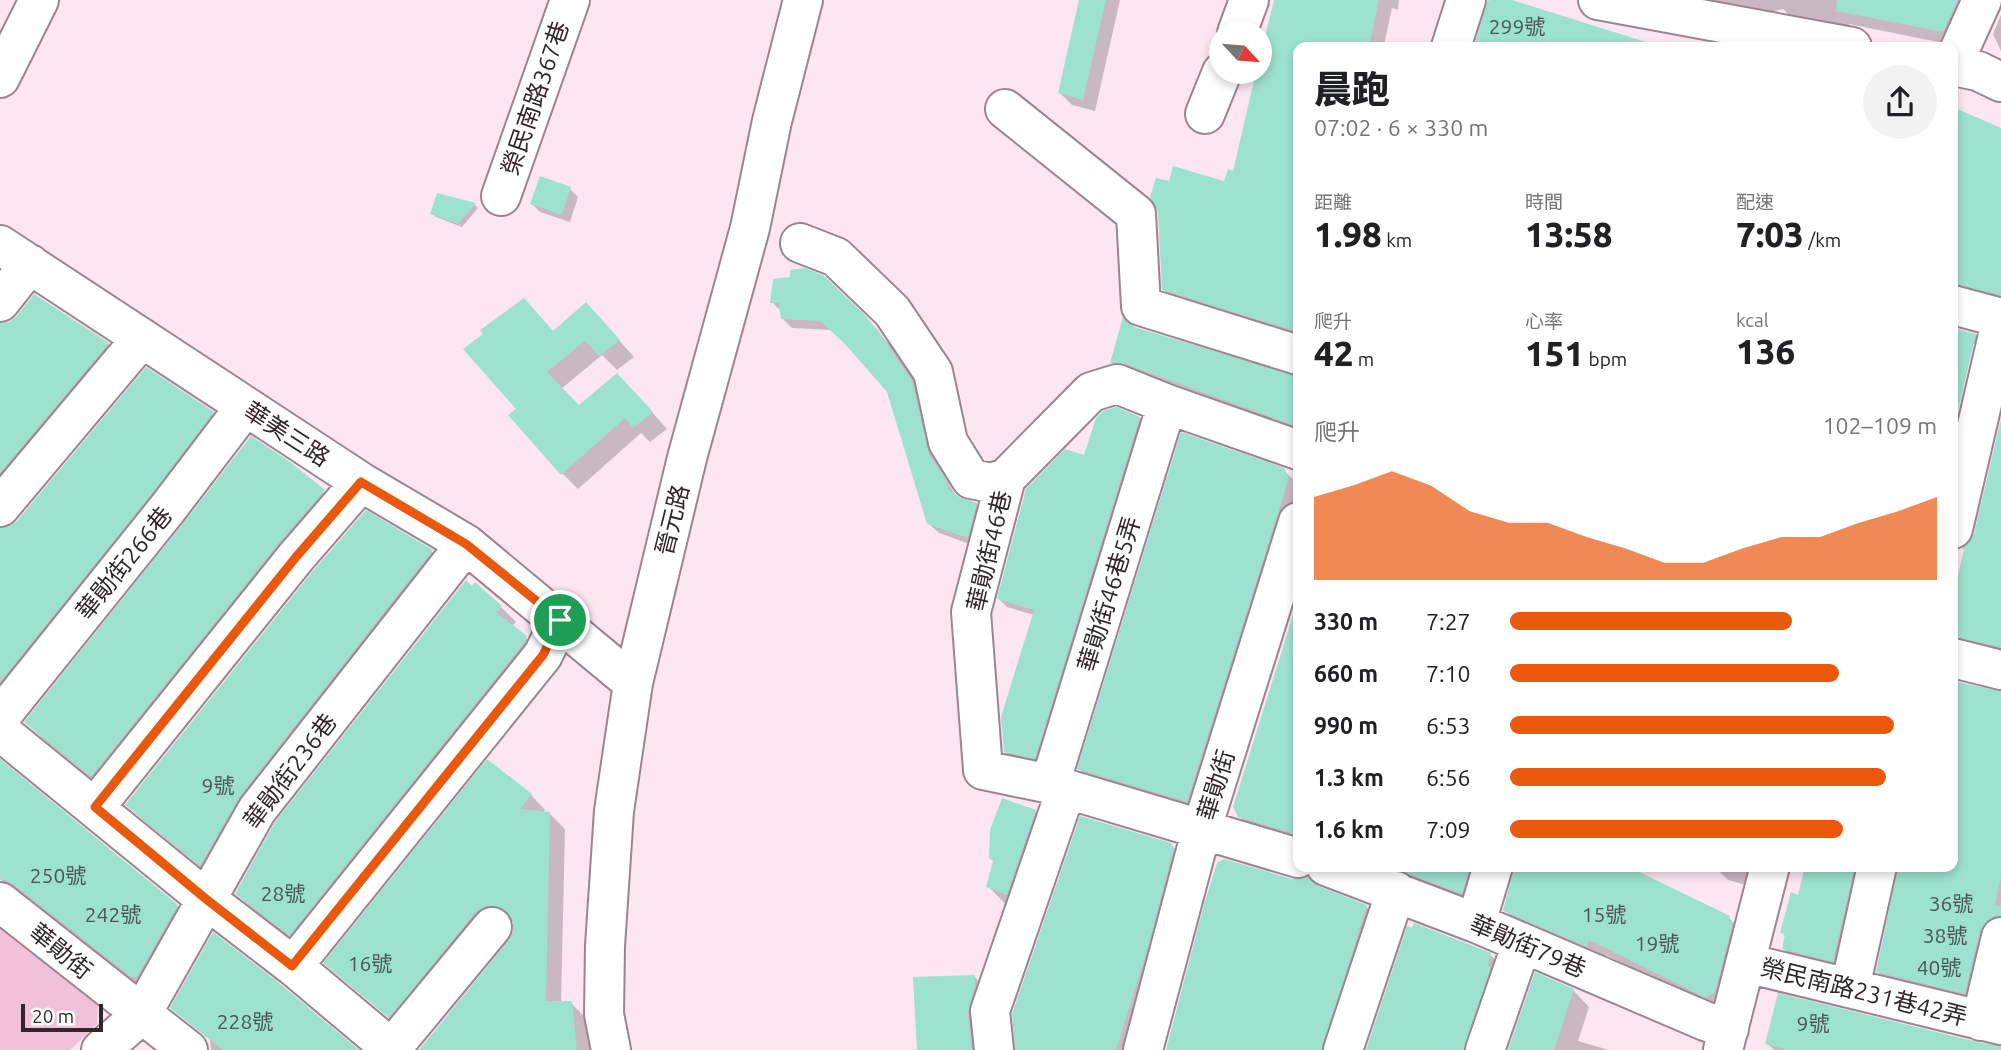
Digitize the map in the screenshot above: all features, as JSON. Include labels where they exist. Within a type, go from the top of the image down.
[{"type":"street","points":[[0,78],[39,0]]},
{"type":"street","name":"榮民南路367巷","points":[[501,196],[569,0]]},
{"type":"street","name":"晉元路","points":[[611,1050],[604,1014],[614,811],[633,682],[687,458],[750,228],[772,121],[803,0]]},
{"type":"street","points":[[1241,21],[1249,0]]},
{"type":"street","points":[[1453,42],[1466,0]]},
{"type":"street","points":[[1598,0],[1727,36],[1795,42]]},
{"type":"street","points":[[1958,54],[1982,0]]},
{"type":"street","points":[[1958,66],[1978,71],[2001,82]]},
{"type":"street","points":[[1205,114],[1217,84]]},
{"type":"street","points":[[1005,109],[1136,214],[1141,306],[1293,353]]},
{"type":"street","points":[[800,243],[836,257],[892,311],[933,372],[948,442],[971,479],[991,484],[1006,478]]},
{"type":"street","points":[[0,302],[15,255]]},
{"type":"street","name":"華美三路","points":[[15,255],[361,482],[466,544],[633,682]]},
{"type":"street","points":[[1958,307],[2001,320],[1958,506]]},
{"type":"street","points":[[0,507],[142,338]]},
{"type":"street","name":"華勛街46巷","points":[[1058,787],[983,770],[971,612],[1006,478],[1091,392],[1116,384],[1293,448]]},
{"type":"street","name":"華勛街46巷5弄","points":[[994,1050],[990,1011],[1058,787],[1167,404]]},
{"type":"street","name":"華勛街266巷","points":[[0,717],[245,407]]},
{"type":"street","points":[[95,807],[296,557],[361,482]]},
{"type":"street","name":"華勛街","points":[[1143,1050],[1202,828],[1293,538]]},
{"type":"street","name":"華勛街236巷","points":[[101,1050],[141,1015],[257,810],[466,544]]},
{"type":"street","points":[[292,966],[543,655],[560,620]]},
{"type":"street","points":[[1958,659],[2001,670]]},
{"type":"street","points":[[0,731],[392,1049],[492,928]]},
{"type":"street","points":[[1058,787],[1293,856]]},
{"type":"street","name":"華勛街79巷","points":[[1343,872],[1476,923],[1705,1021],[1726,1040]]},
{"type":"street","points":[[1476,923],[1491,872]]},
{"type":"street","points":[[1726,1040],[1769,872]]},
{"type":"street","points":[[1850,988],[1876,872]]},
{"type":"street","points":[[1343,1050],[1395,891]]},
{"type":"street","name":"華勛街","points":[[0,902],[188,1050]]},
{"type":"street","points":[[1991,1023],[2001,937]]},
{"type":"street","points":[[1485,1050],[1522,943]]},
{"type":"street","name":"榮民南路231巷42弄","points":[[1746,963],[1991,1023]]},
{"type":"shaded area","points":[[0,925],[98,1004],[97,1024],[70,1050],[0,1050]]},
{"type":"building","points":[[1079,0],[1106,0],[1083,100],[1058,93]]},
{"type":"building","points":[[1274,0],[1379,0],[1370,42],[1293,42],[1293,330],[1162,290],[1158,213],[1150,197],[1156,178],[1169,181],[1173,166],[1224,181],[1228,169],[1233,171],[1253,84],[1272,84],[1272,21],[1269,21]]},
{"type":"building","points":[[1512,0],[1646,42],[1475,42],[1487,1]]},
{"type":"building","points":[[1837,0],[1958,0],[1943,32],[1836,11]]},
{"type":"building","points":[[1958,109],[2001,128],[2001,295],[1958,285]]},
{"type":"building","points":[[540,176],[571,187],[562,215],[530,204]]},
{"type":"building","points":[[437,193],[476,203],[458,224],[430,214]]},
{"type":"building","points":[[805,268],[824,276],[863,313],[912,381],[929,454],[946,479],[948,489],[959,497],[977,503],[968,538],[927,524],[887,392],[845,344],[820,321],[781,319],[779,303],[770,303],[773,279],[790,277],[790,270]]},
{"type":"building","points":[[34,294],[109,343],[0,473],[0,323],[9,322],[17,316]]},
{"type":"building","points":[[524,298],[553,331],[586,302],[620,340],[599,356],[585,341],[547,372],[579,405],[617,373],[653,412],[633,428],[625,418],[561,475],[508,415],[516,409],[463,349],[483,334],[480,330]]},
{"type":"building","points":[[1123,317],[1134,327],[1293,375],[1293,425],[1125,364],[1110,363]]},
{"type":"building","points":[[1958,329],[1976,334],[1958,411]]},
{"type":"building","points":[[146,367],[214,412],[151,495],[0,682],[0,528],[8,527],[17,521]]},
{"type":"building","points":[[1116,407],[1140,417],[1035,759],[1004,752],[1001,717],[1034,610],[997,599],[1026,489],[1065,449],[1084,455],[1096,418],[1103,411]]},
{"type":"building","points":[[2001,419],[2001,647],[1958,638],[1958,575],[1964,549],[1961,549],[1969,543],[1974,534]]},
{"type":"building","points":[[1181,432],[1284,468],[1289,478],[1187,802],[1077,769]]},
{"type":"building","points":[[251,436],[325,490],[279,543],[91,777],[24,722]]},
{"type":"building","points":[[366,510],[433,550],[240,796],[200,866],[125,805],[313,571]]},
{"type":"building","points":[[466,580],[472,586],[475,582],[502,606],[496,612],[527,636],[524,643],[289,936],[235,894],[275,822]]},
{"type":"building","points":[[1293,615],[1293,834],[1238,817],[1233,807]]},
{"type":"building","points":[[1958,682],[2001,691],[2001,876],[1995,905],[2001,906],[2001,916],[1994,916],[1980,931],[1965,994],[1876,972],[1897,872],[1958,872]]},
{"type":"building","points":[[0,759],[178,905],[137,977],[131,977],[14,885],[0,878]]},
{"type":"building","points":[[487,759],[532,794],[520,809],[550,812],[546,1001],[572,1001],[577,1050],[419,1050],[509,940],[513,931],[513,920],[506,911],[496,906],[485,906],[475,913],[389,1018],[323,963]]},
{"type":"building","points":[[1002,798],[1036,810],[1007,895],[986,887],[993,861],[989,858],[990,830]]},
{"type":"building","points":[[1080,816],[1171,843],[1174,848],[1147,951],[1116,1050],[1015,1050],[1012,1014]]},
{"type":"building","points":[[1224,859],[1292,879],[1308,877],[1318,886],[1367,905],[1322,1050],[1166,1050],[1205,901],[1217,863]]},
{"type":"building","points":[[1404,872],[1468,872],[1462,894]]},
{"type":"building","points":[[1513,872],[1639,872],[1730,916],[1728,920],[1733,922],[1715,992],[1706,998],[1589,940],[1587,947],[1503,911]]},
{"type":"building","points":[[1804,872],[1854,872],[1833,962],[1782,949],[1785,934],[1780,933],[1791,892],[1798,895]]},
{"type":"building","points":[[1414,923],[1491,953],[1488,966],[1491,967],[1464,1050],[1366,1050],[1407,926],[1412,928]]},
{"type":"building","points":[[213,932],[359,1050],[223,1050],[170,1008]]},
{"type":"building","points":[[1535,972],[1574,989],[1554,1050],[1508,1050]]},
{"type":"building","points":[[975,975],[968,1013],[972,1050],[917,1050],[913,977]]},
{"type":"building","points":[[1778,993],[2001,1046],[2001,1050],[1789,1050],[1765,1044]]},
{"type":"route","points":[[361,482],[466,544],[560,620],[543,655],[292,966],[95,807],[296,557],[361,482]]}]
